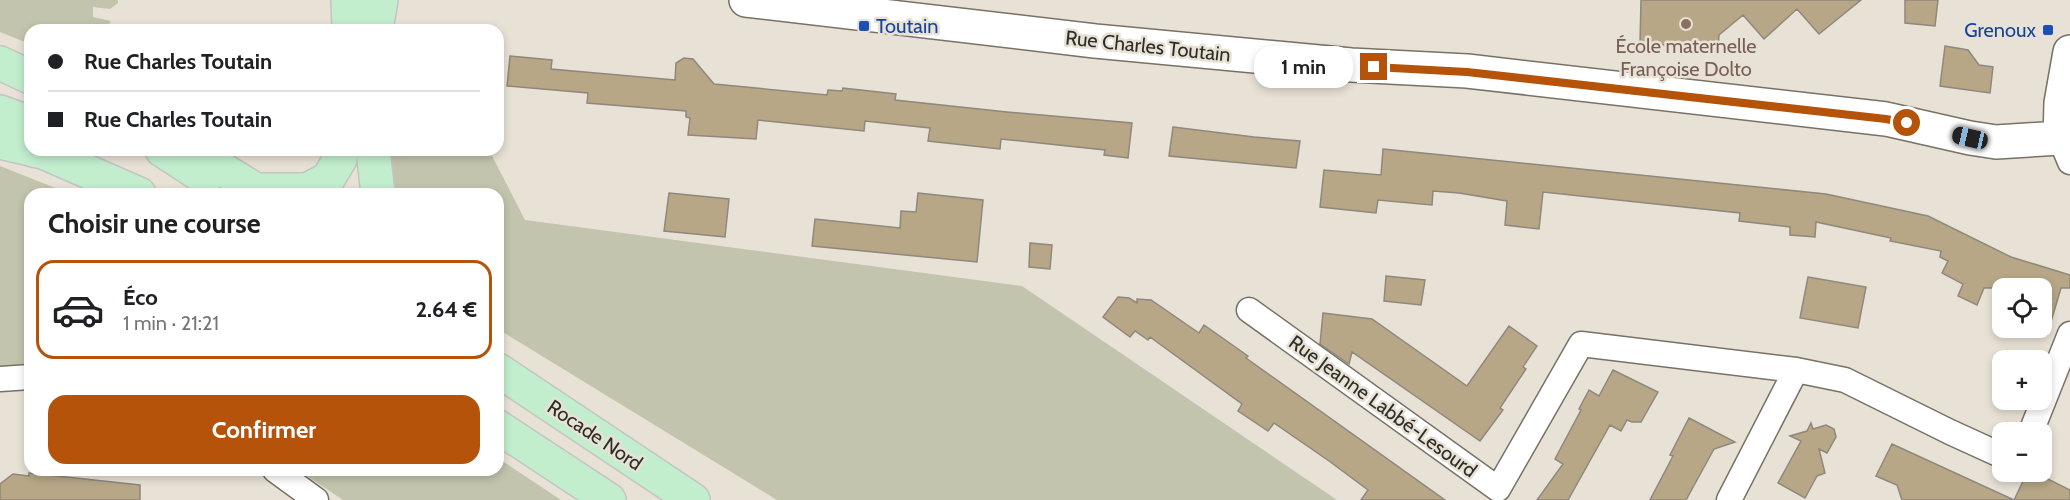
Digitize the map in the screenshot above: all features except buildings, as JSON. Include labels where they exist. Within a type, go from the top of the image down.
[{"type":"main road","points":[[348,0],[349,24]]},
{"type":"main road","points":[[377,24],[381,0]]},
{"type":"main road","points":[[0,63],[24,74]]},
{"type":"main road","points":[[0,112],[24,121]]},
{"type":"main road","points":[[0,142],[24,148]]},
{"type":"main road","points":[[50,156],[126,188]]},
{"type":"main road","points":[[82,156],[131,188]]},
{"type":"main road","points":[[171,156],[220,188]]},
{"type":"main road","points":[[201,156],[253,188]]},
{"type":"main road","points":[[311,188],[328,179],[340,156]]},
{"type":"main road","points":[[374,156],[377,188]]},
{"type":"main road","name":"Rocade Nord","points":[[504,374],[693,500]]},
{"type":"main road","points":[[504,431],[609,500]]},
{"type":"street","name":"Rue Charles Toutain","points":[[746,0],[1095,41],[1351,65],[1467,72],[1874,117],[1996,142],[2067,146]]},
{"type":"street","points":[[2067,146],[2061,103],[2070,52]]},
{"type":"street","name":"Rue Jeanne Labbé-Lesourd","points":[[1249,310],[1498,489],[1581,344],[1796,370]]},
{"type":"street","points":[[2036,422],[2065,360],[2070,334]]},
{"type":"street","points":[[1729,500],[1796,370],[1845,380],[1992,451]]},
{"type":"street","points":[[0,379],[24,377]]},
{"type":"street","points":[[283,476],[316,500]]},
{"type":"green space","points":[[0,0],[118,0],[118,3],[110,9],[93,7],[93,17],[111,21],[109,24],[24,24],[24,42],[0,32]]},
{"type":"green space","points":[[388,156],[492,156],[525,220],[1022,286],[1337,500],[777,500],[504,333],[504,188],[393,188]]},
{"type":"green space","points":[[0,166],[55,188],[24,188],[24,368],[0,368]]},
{"type":"green space","points":[[504,462],[561,500],[343,500],[307,476],[504,476]]},
{"type":"place","name":"École maternelle Françoise Dolto","points":[[1686,24]]},
{"type":"place","name":"Toutain","points":[[864,26]]},
{"type":"place","name":"Grenoux","points":[[2048,30]]},
{"type":"route","points":[[1374,67],[1467,72],[1907,123]]}]
